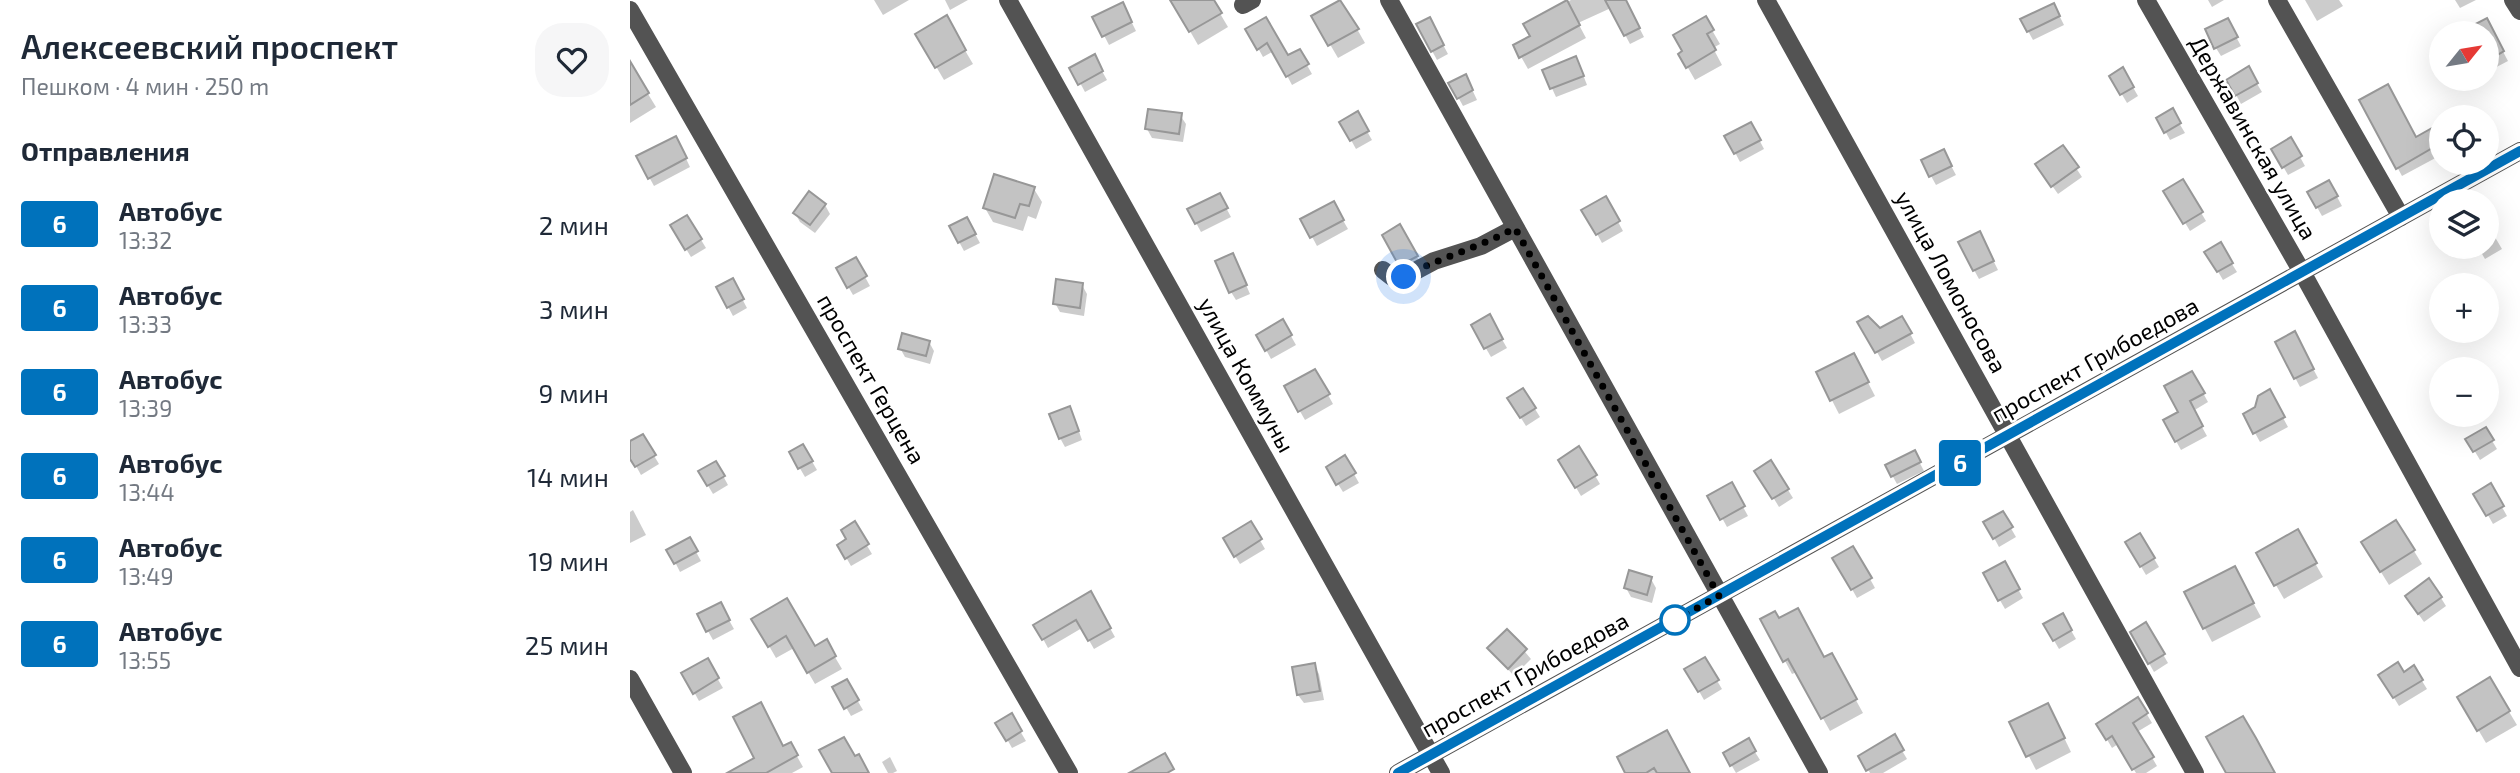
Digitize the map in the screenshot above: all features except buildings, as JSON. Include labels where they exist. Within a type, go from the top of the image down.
[{"type":"street","name":"улица Коммуны","points":[[1008,0],[1441,773]]},
{"type":"street","points":[[1389,0],[1819,773]]},
{"type":"street","name":"улица Ломоносова","points":[[1766,0],[2195,773]]},
{"type":"street","name":"Державинская улица","points":[[2146,0],[2302,272],[2520,668]]},
{"type":"street","points":[[2277,0],[2401,217]]},
{"type":"street","points":[[2513,0],[2520,11]]},
{"type":"street","name":"проспект Герцена","points":[[631,13],[1069,773]]},
{"type":"street","name":"проспект Грибоедова","points":[[1398,773],[2520,151]]},
{"type":"street","points":[[1383,270],[1392,277],[1404,277],[1434,261],[1481,246],[1515,228]]},
{"type":"street","points":[[630,679],[683,773]]},
{"type":"bus line","name":"6","points":[[1398,773],[2520,151]]},
{"type":"route","points":[[1404,277],[1434,261],[1481,246],[1515,228],[1719,596],[1675,620]]}]
